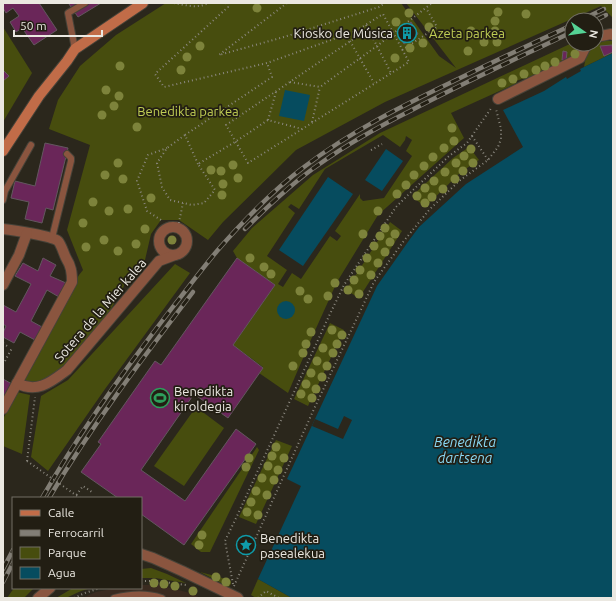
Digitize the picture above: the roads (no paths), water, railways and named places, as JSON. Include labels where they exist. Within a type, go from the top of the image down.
[{"type":"street","points":[[3,152],[39,96],[75,49],[143,3]]},
{"type":"street","points":[[497,101],[580,58],[583,52]]},
{"type":"street","points":[[169,227],[178,227],[187,237],[186,246],[180,253],[175,255],[166,253],[160,246],[160,237],[165,229],[169,227]]},
{"type":"street","points":[[3,228],[52,238]]},
{"type":"street","points":[[3,285],[19,255],[27,233]]},
{"type":"street","name":"Sotera de la Mier kalea","points":[[3,409],[72,282],[71,266],[58,241],[52,238]]},
{"type":"street","name":"Sotera de la Mier kalea","points":[[159,261],[160,246]]},
{"type":"street","name":"Sotera de la Mier kalea","points":[[17,383],[31,388],[41,386],[53,381],[67,370],[159,261],[175,255]]},
{"type":"street","points":[[142,554],[182,571],[238,598]]},
{"type":"street","points":[[38,598],[49,589]]},
{"type":"lane","points":[[75,49],[68,13],[86,3]]},
{"type":"lane","points":[[3,200],[5,191],[31,146]]},
{"type":"lane","points":[[52,238],[71,158],[66,154]]},
{"type":"lane","points":[[114,598],[137,595],[157,596],[162,598]]},
{"type":"water","name":"Benedikta dartsena","points":[[613,53],[613,598],[292,598],[258,579],[301,486],[287,479],[377,286],[419,227],[466,184],[523,147],[503,110],[544,91],[566,77],[567,79],[581,71],[580,69]]},
{"type":"water","points":[[285,90],[310,95],[304,121],[279,116]]},
{"type":"water","points":[[386,149],[403,161],[382,191],[365,180]]},
{"type":"water","points":[[328,177],[353,194],[303,266],[279,250]]},
{"type":"water","points":[[282,301],[290,301],[295,306],[293,317],[290,319],[282,319],[277,314],[277,306]]},
{"type":"railway","points":[[598,12],[604,9]]},
{"type":"railway","points":[[43,497],[104,401],[172,308],[227,239],[281,186],[322,154],[378,119],[436,89],[564,29]]},
{"type":"railway","points":[[245,229],[291,186],[311,170],[354,142],[450,90],[564,36]]},
{"type":"railway","points":[[50,497],[100,418],[136,367],[193,292]]},
{"type":"railway","points":[[3,569],[12,552]]},
{"type":"railway","points":[[3,582],[12,565]]},
{"type":"place","name":"Kiosko de Música","points":[[407,33]]},
{"type":"place","name":"Benedikta kiroldegia","points":[[160,398]]},
{"type":"place","name":"Benedikta pasealekua","points":[[246,545]]},
{"type":"park label","name":"Azeta parkea","points":[[467,33]]},
{"type":"park label","name":"Benedikta parkea","points":[[188,111]]}]
